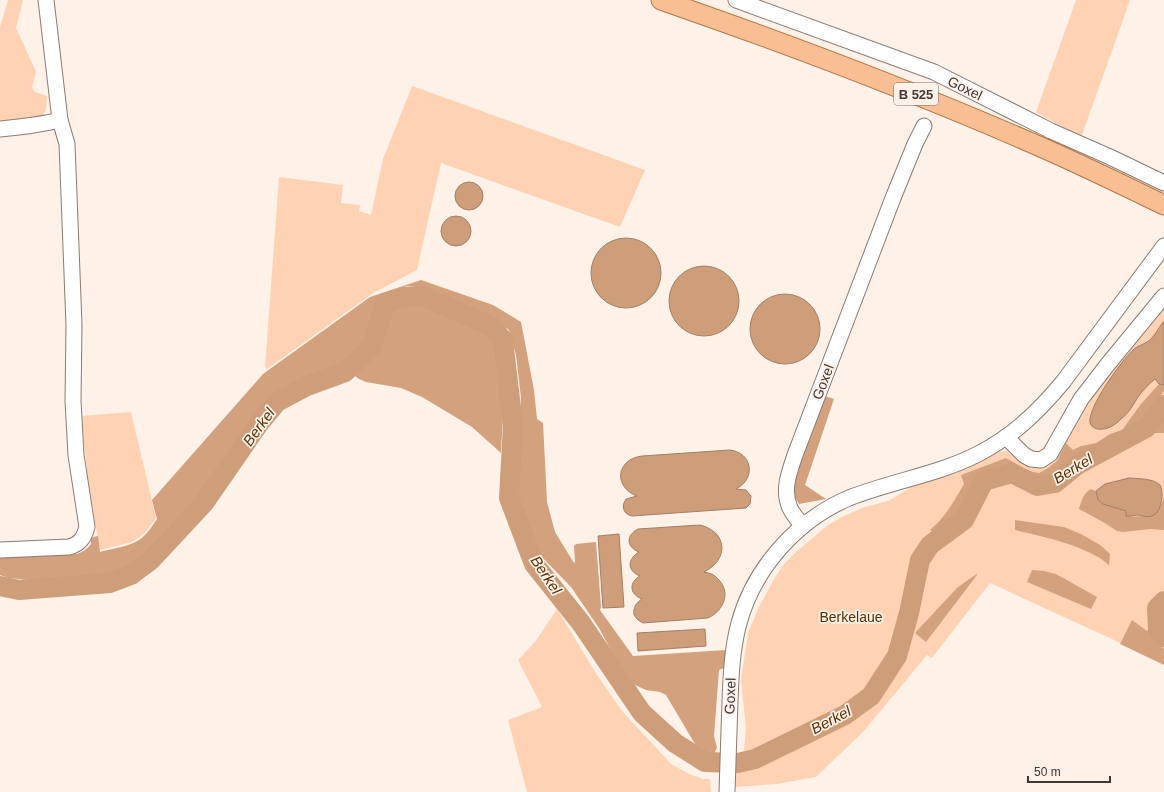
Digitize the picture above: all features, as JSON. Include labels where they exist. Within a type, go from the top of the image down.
[{"type":"main road","name":"B 525","points":[[661,0],[813,54],[922,97],[1029,142],[1164,205]]},
{"type":"street","points":[[0,550],[69,547],[75,545],[81,540],[87,527],[76,455],[73,401],[74,325],[67,144],[60,120],[46,0]]},
{"type":"street","name":"Goxel","points":[[736,0],[934,72],[1051,131],[1164,183]]},
{"type":"street","points":[[0,129],[27,127],[60,120]]},
{"type":"street","name":"Goxel","points":[[803,526],[790,508],[786,494],[787,477],[896,192],[915,144],[924,126]]},
{"type":"street","name":"Goxel","points":[[727,789],[733,649],[743,611],[752,590],[765,567],[784,544],[803,526],[824,511],[846,500],[961,462],[988,449],[1027,421],[1063,382],[1164,246]]},
{"type":"street","points":[[1006,437],[1031,460],[1041,460],[1050,454],[1081,399],[1164,296]]},
{"type":"green space","points":[[8,0],[23,0],[16,28],[36,72],[32,87],[35,92],[47,96],[46,110],[42,116],[36,120],[0,123],[0,27]]},
{"type":"green space","points":[[1076,0],[1130,0],[1081,138],[1036,112]]},
{"type":"green space","points":[[412,86],[645,170],[620,227],[441,163],[417,270],[373,293],[267,369],[265,367],[279,177],[343,185],[341,203],[360,205],[359,211],[371,215],[383,159]]},
{"type":"green space","name":"Berkelaue","points":[[1164,300],[1164,663],[990,583],[932,658],[927,655],[863,732],[816,777],[777,784],[735,787],[735,756],[744,751],[746,728],[741,680],[748,633],[758,609],[784,564],[828,525],[846,515],[865,507],[888,501],[913,486],[961,470],[993,453],[1006,451],[1025,462],[1038,467],[1088,396]]},
{"type":"green space","points":[[131,412],[156,518],[144,534],[132,542],[100,550],[89,488],[81,416]]},
{"type":"green space","points":[[557,609],[597,675],[622,711],[671,764],[689,774],[703,779],[710,779],[711,792],[527,792],[508,720],[542,707],[518,660],[535,642]]},
{"type":"shaded area","points":[[469,182],[475,183],[479,186],[482,190],[482,202],[479,206],[475,209],[469,210],[463,209],[459,206],[456,202],[455,196],[456,190],[459,186],[463,183]]},
{"type":"shaded area","points":[[456,216],[466,221],[471,231],[466,241],[456,246],[446,241],[441,231],[446,221]]},
{"type":"shaded area","points":[[626,238],[639,241],[651,248],[658,260],[661,273],[658,286],[651,298],[639,305],[626,308],[613,305],[601,298],[594,286],[591,273],[594,260],[601,248],[613,241]]},
{"type":"shaded area","points":[[704,266],[717,269],[729,276],[736,288],[739,301],[736,314],[729,326],[717,333],[704,336],[691,333],[679,326],[672,314],[669,301],[672,288],[679,276],[691,269]]},
{"type":"shaded area","points":[[421,280],[493,305],[521,322],[534,390],[537,419],[543,423],[547,502],[555,532],[574,563],[574,546],[576,544],[596,542],[600,610],[633,656],[726,650],[724,668],[719,670],[714,736],[717,748],[715,751],[716,755],[704,753],[695,744],[666,695],[660,692],[646,690],[635,685],[626,675],[620,667],[599,628],[571,587],[539,554],[533,542],[517,492],[521,398],[516,355],[508,329],[499,325],[486,314],[447,300],[439,294],[423,288],[409,286],[403,287],[377,303],[366,343],[334,370],[307,377],[271,396],[258,411],[200,493],[178,520],[169,526],[165,533],[150,550],[138,560],[115,573],[93,579],[28,580],[9,578],[0,575],[0,557],[77,554],[91,544],[91,539],[93,537],[98,536],[100,552],[126,546],[142,538],[157,519],[152,500],[263,374],[370,297]]},
{"type":"shaded area","points":[[785,294],[798,297],[810,304],[817,316],[820,329],[817,342],[810,354],[798,361],[785,364],[772,361],[760,354],[753,342],[750,329],[753,316],[760,304],[772,297]]},
{"type":"shaded area","points":[[407,302],[417,302],[489,334],[495,343],[500,354],[504,381],[501,453],[472,427],[422,397],[401,388],[366,382],[356,377],[354,373],[371,358],[380,344],[384,324],[390,312],[395,305]]},
{"type":"shaded area","points":[[1164,321],[1164,385],[1159,384],[1155,379],[1138,397],[1131,409],[1117,423],[1105,429],[1093,427],[1090,423],[1091,416],[1099,396],[1106,385],[1128,355],[1150,340]]},
{"type":"shaded area","points":[[1159,384],[1164,385],[1164,391],[1151,410],[1132,428],[1096,448],[1083,452],[1053,477],[1038,480],[1009,469],[992,470],[985,473],[972,485],[959,519],[942,526],[934,533],[930,530],[945,515],[964,484],[961,475],[1006,458],[1023,468],[1039,473],[1057,461],[1066,443],[1073,450],[1081,446],[1096,443],[1110,434],[1122,430],[1141,404]]},
{"type":"shaded area","points":[[824,396],[834,399],[805,485],[826,499],[799,504],[792,492],[790,484]]},
{"type":"shaded area","points":[[1164,413],[1164,433],[1151,433],[1149,431]]},
{"type":"shaded area","points":[[730,450],[738,452],[743,456],[749,467],[747,479],[736,489],[746,490],[751,496],[750,504],[746,508],[632,516],[625,512],[623,507],[626,499],[637,496],[629,492],[624,486],[621,480],[621,474],[627,462],[633,458],[642,456]]},
{"type":"shaded area","points":[[1129,478],[1149,480],[1160,485],[1162,501],[1157,513],[1148,517],[1138,515],[1126,516],[1126,511],[1103,504],[1098,500],[1096,491],[1105,484]]},
{"type":"shaded area","points":[[1091,489],[1096,491],[1098,500],[1103,504],[1126,511],[1129,517],[1154,514],[1164,498],[1164,530],[1150,529],[1123,532],[1117,531],[1079,509],[1084,495]]},
{"type":"shaded area","points":[[1015,520],[1064,527],[1081,534],[1100,545],[1110,554],[1109,565],[1098,557],[1078,547],[1057,540],[1015,530]]},
{"type":"shaded area","points":[[700,525],[716,534],[722,547],[718,561],[704,572],[715,576],[722,584],[725,596],[724,601],[718,611],[708,618],[643,623],[638,620],[634,615],[634,610],[642,599],[635,594],[632,585],[640,576],[633,571],[630,565],[632,558],[639,552],[630,544],[629,541],[631,534],[638,529]]},
{"type":"shaded area","points":[[619,534],[624,607],[603,608],[598,536]]},
{"type":"shaded area","points":[[1032,570],[1056,574],[1097,597],[1091,609],[1027,582]]},
{"type":"shaded area","points":[[977,574],[926,642],[915,633],[957,588]]},
{"type":"shaded area","points":[[1132,620],[1147,631],[1148,629],[1164,649],[1164,665],[1120,644]]},
{"type":"shaded area","points":[[705,629],[706,646],[638,651],[637,633]]},
{"type":"waterway","name":"Berkel","points":[[0,586],[19,590],[110,583],[131,575],[151,560],[204,503],[258,425],[277,402],[307,386],[345,372],[372,346],[385,303],[403,297],[422,296],[491,326],[503,340],[513,425],[509,498],[534,564],[581,623],[642,713],[675,743],[705,762],[738,763],[755,759],[845,715],[871,696],[897,656],[909,613],[920,560],[930,545],[964,520],[984,481],[1012,473],[1037,486],[1055,483],[1077,465],[1146,428],[1164,405]]},
{"type":"waterway","name":"Berkel","points":[[1164,601],[1157,608],[1158,629],[1164,637]]}]
